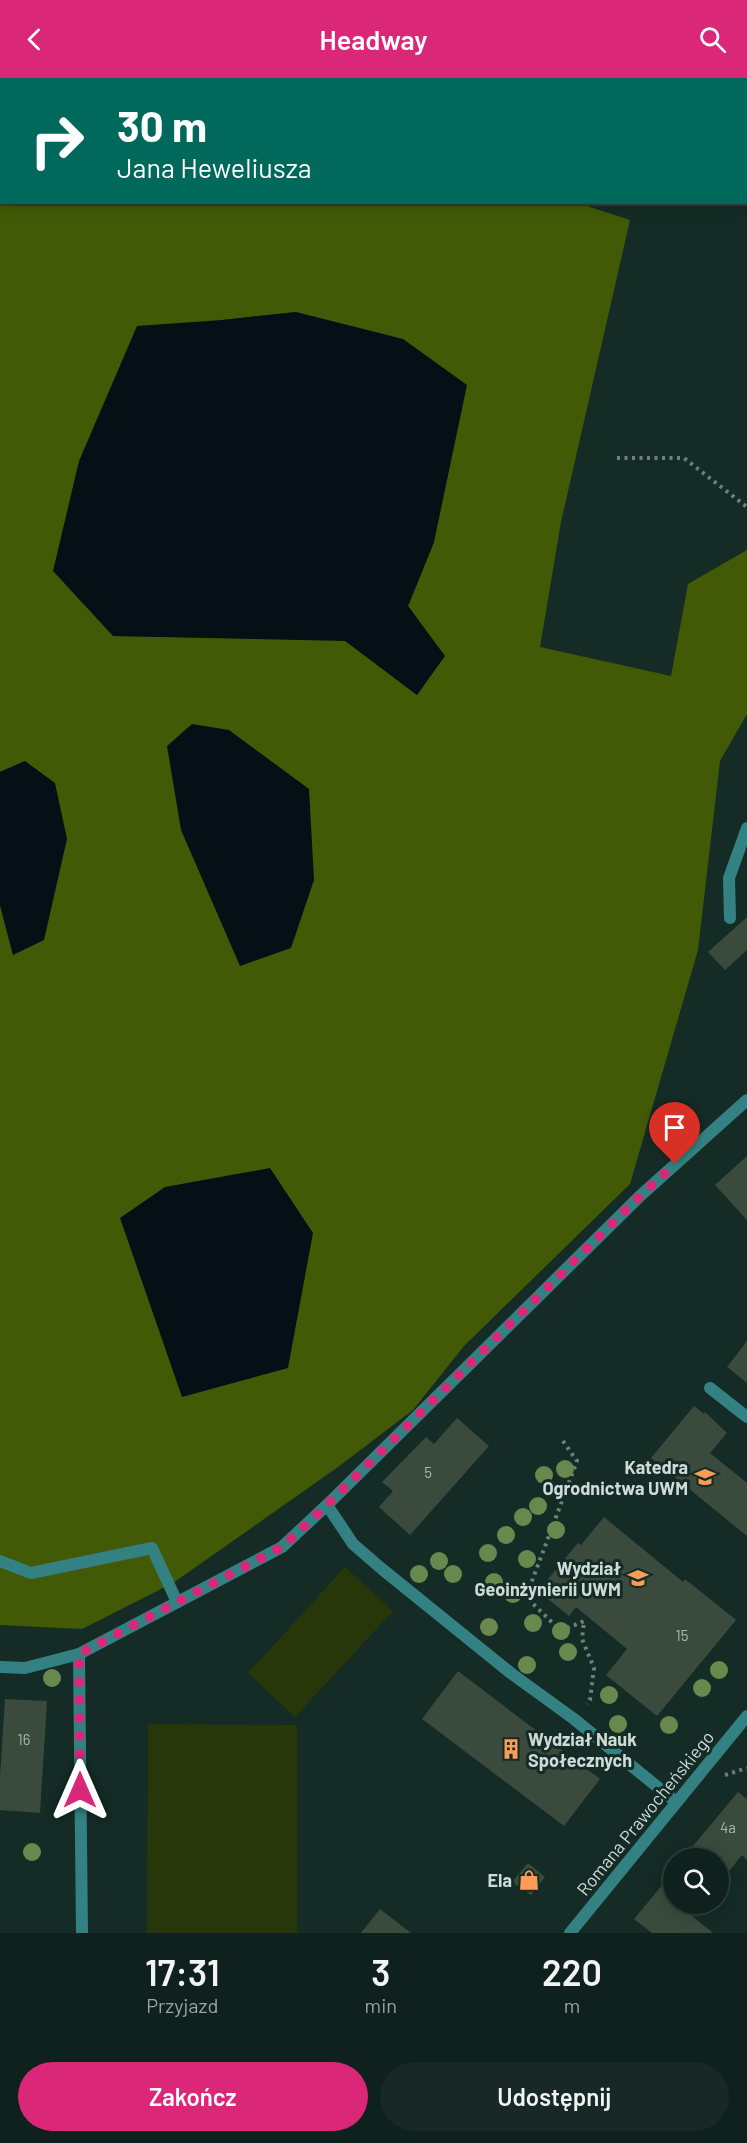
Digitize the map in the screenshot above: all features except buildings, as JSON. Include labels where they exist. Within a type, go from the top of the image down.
[{"type":"street","points":[[730,918],[729,878],[747,828]]},
{"type":"street","points":[[0,1668],[25,1668],[79,1654],[282,1547],[640,1196],[747,1100]]},
{"type":"street","points":[[710,1388],[747,1417]]},
{"type":"street","points":[[327,1505],[353,1544],[382,1569],[676,1802]]},
{"type":"street","points":[[0,1561],[31,1573],[152,1548],[177,1602]]},
{"type":"street","points":[[79,1654],[82,1933]]},
{"type":"street","name":"Romana Prawocheńskiego","points":[[570,1933],[747,1716]]},
{"type":"path","points":[[618,458],[684,458],[747,507]]},
{"type":"path","points":[[563,1441],[577,1461],[526,1597],[561,1631],[584,1621],[582,1639],[594,1668],[590,1700],[583,1709]]},
{"type":"path","points":[[719,1777],[747,1768]]},
{"type":"green space","points":[[0,204],[581,204],[630,220],[561,522],[540,647],[671,676],[688,584],[747,550],[747,714],[720,761],[698,950],[630,1184],[464,1346],[413,1410],[338,1467],[173,1583],[82,1629],[0,1625],[0,905],[13,955],[25,761],[0,772]],"holes":[[[296,312],[434,542],[408,606],[444,656],[417,695],[345,640],[113,636],[222,320]]]},
{"type":"green space","points":[[345,1567],[393,1611],[295,1717],[248,1673]]},
{"type":"green space","points":[[148,1724],[297,1725],[297,1933],[147,1933]]},
{"type":"shaded area","points":[[296,312],[403,339],[467,385],[434,542],[408,606],[445,656],[417,695],[345,641],[113,636],[53,571],[79,461],[137,326]]},
{"type":"shaded area","points":[[192,724],[229,730],[309,789],[314,880],[291,948],[240,966],[181,830],[167,746]]},
{"type":"shaded area","points":[[25,761],[55,783],[67,839],[44,940],[13,955],[0,905],[0,772]]},
{"type":"shaded area","points":[[270,1168],[313,1233],[288,1368],[182,1397],[120,1218],[165,1187]]},
{"type":"place","name":"Katedra Ogrodnictwa UWM","points":[[705,1477]]},
{"type":"place","name":"Wydział Geoinżynierii UWM","points":[[638,1578]]},
{"type":"place","name":"Wydział Nauk Społecznych","points":[[511,1749]]},
{"type":"place","name":"Ela","points":[[529,1880]]},
{"type":"route","points":[[80,1790],[79,1654],[282,1547],[675,1164]]}]
